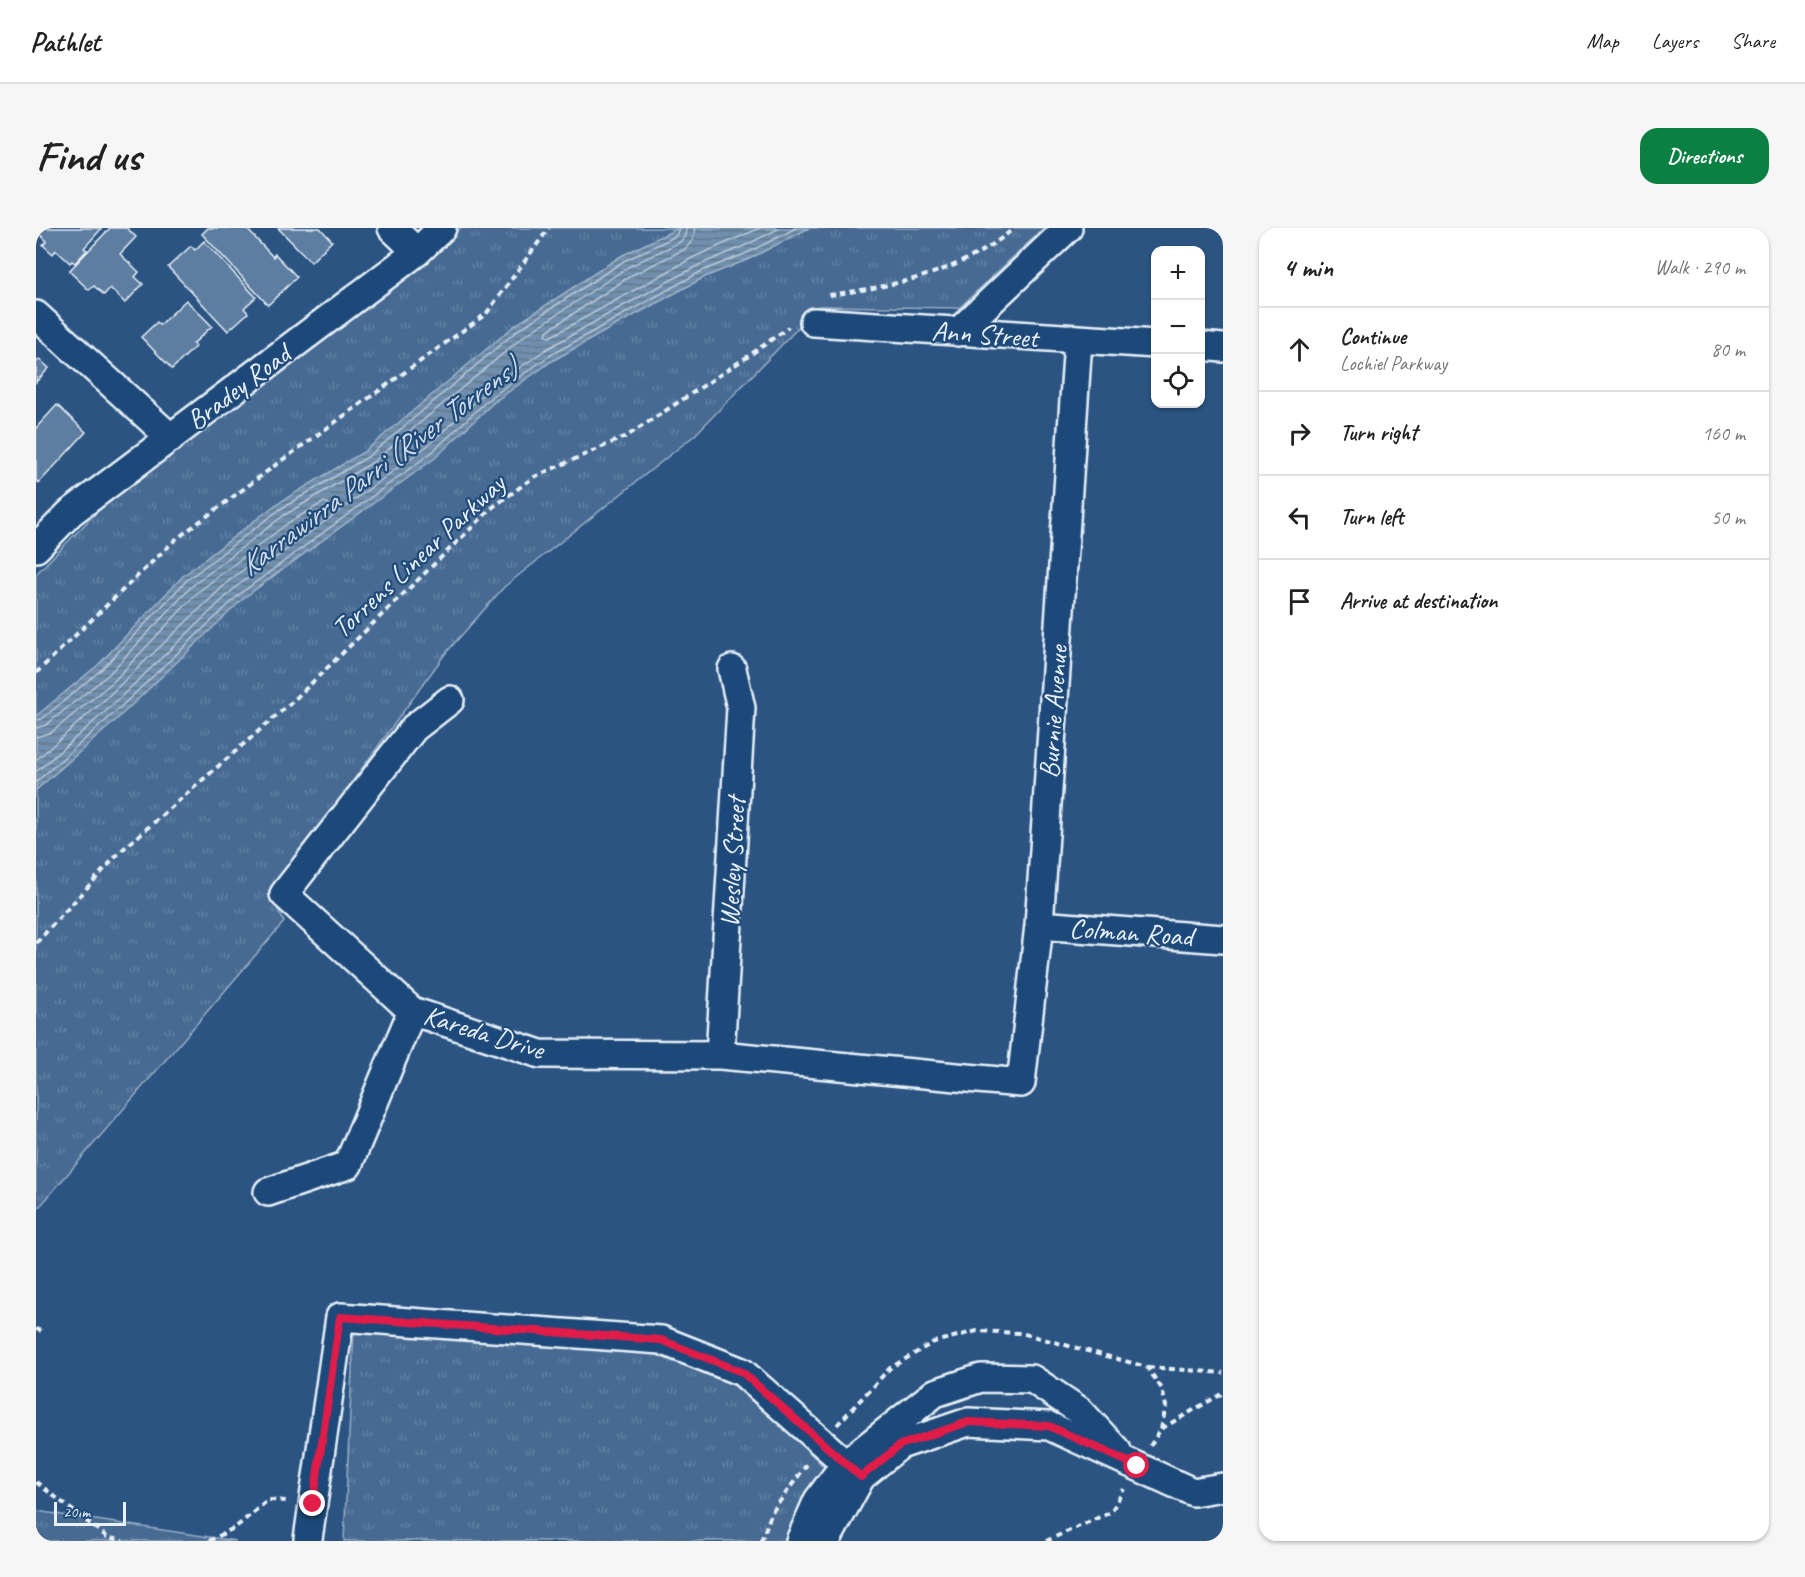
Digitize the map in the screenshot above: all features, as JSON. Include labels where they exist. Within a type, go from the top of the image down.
[{"type":"street","points":[[392,228],[417,252]]},
{"type":"street","name":"Bradey Road","points":[[36,548],[70,513],[417,252],[442,228]]},
{"type":"street","points":[[958,332],[1068,228]]},
{"type":"street","name":"Ann Street","points":[[809,314],[958,332],[1151,344]]},
{"type":"street","points":[[36,315],[171,438]]},
{"type":"street","name":"Burnie Avenue","points":[[1021,1083],[1039,925],[1077,340]]},
{"type":"street","points":[[1205,346],[1223,348]]},
{"type":"street","name":"Wesley Street","points":[[720,1055],[741,708],[732,669]]},
{"type":"street","name":"Kareda Drive","points":[[450,700],[414,728],[284,894],[412,1011],[540,1054],[720,1055],[1021,1083]]},
{"type":"street","name":"Colman Road","points":[[1039,925],[1223,939]]},
{"type":"street","points":[[268,1192],[348,1165],[412,1011]]},
{"type":"street","points":[[308,1539],[340,1317],[661,1340],[742,1372],[853,1471]]},
{"type":"street","points":[[800,1541],[818,1500],[853,1471],[935,1393],[981,1378],[1032,1379],[1080,1411],[1134,1463]]},
{"type":"street","points":[[826,1541],[853,1471],[900,1445],[968,1422],[1049,1426],[1193,1492],[1223,1487]]},
{"type":"path","points":[[36,673],[175,540],[486,314],[549,228]]},
{"type":"path","points":[[809,314],[859,291],[940,271],[979,254],[1014,228]]},
{"type":"path","name":"Torrens Linear Parkway","points":[[36,943],[121,851],[292,702],[494,507],[534,477],[627,436],[750,356],[809,314]]},
{"type":"path","points":[[36,1329],[42,1332]]},
{"type":"path","points":[[1147,1367],[1223,1373]]},
{"type":"path","points":[[1046,1541],[1112,1512],[1134,1463],[1161,1429],[1223,1393]]},
{"type":"path","points":[[761,1541],[772,1512],[811,1459]]},
{"type":"path","points":[[36,1482],[107,1538],[123,1541]]},
{"type":"path","points":[[209,1541],[236,1527],[268,1500],[313,1504]]},
{"type":"green space","points":[[460,228],[1044,228],[959,308],[819,306],[695,435],[504,587],[445,654],[271,894],[284,922],[36,1211],[36,574],[100,509],[419,268]]},
{"type":"green space","points":[[354,1328],[648,1350],[749,1391],[829,1472],[788,1532],[785,1541],[344,1541]]},
{"type":"green space","points":[[36,1511],[236,1541],[36,1541]]},
{"type":"water","name":"Karrawirra Parri (River Torrens)","points":[[678,228],[809,228],[749,259],[705,277],[627,319],[552,361],[494,402],[435,458],[245,597],[115,721],[36,790],[36,716],[98,665],[183,576],[275,505],[365,451],[514,326],[621,256]]},
{"type":"building","points":[[36,228],[102,228],[84,248],[87,250],[75,263],[72,261],[70,263],[56,250],[53,254],[43,245],[47,241],[36,231]]},
{"type":"building","points":[[110,228],[127,228],[136,237],[120,254],[139,272],[135,277],[143,284],[125,303],[110,288],[104,295],[94,286],[89,290],[69,271]]},
{"type":"building","points":[[208,228],[246,228],[273,257],[275,254],[297,277],[268,305],[202,234]]},
{"type":"building","points":[[278,228],[320,228],[332,241],[311,262]]},
{"type":"building","points":[[204,241],[256,297],[244,308],[248,313],[228,331],[168,267],[191,246],[195,250]]},
{"type":"building","points":[[186,300],[212,326],[193,344],[196,346],[172,369],[141,337],[157,322],[160,325]]},
{"type":"building","points":[[39,359],[49,368],[36,382],[36,363]]},
{"type":"building","points":[[57,405],[86,432],[39,483],[36,480],[36,428]]},
{"type":"route","points":[[313,1504],[340,1317],[661,1340],[742,1372],[861,1477],[900,1445],[968,1422],[1049,1426],[1137,1466]]}]
